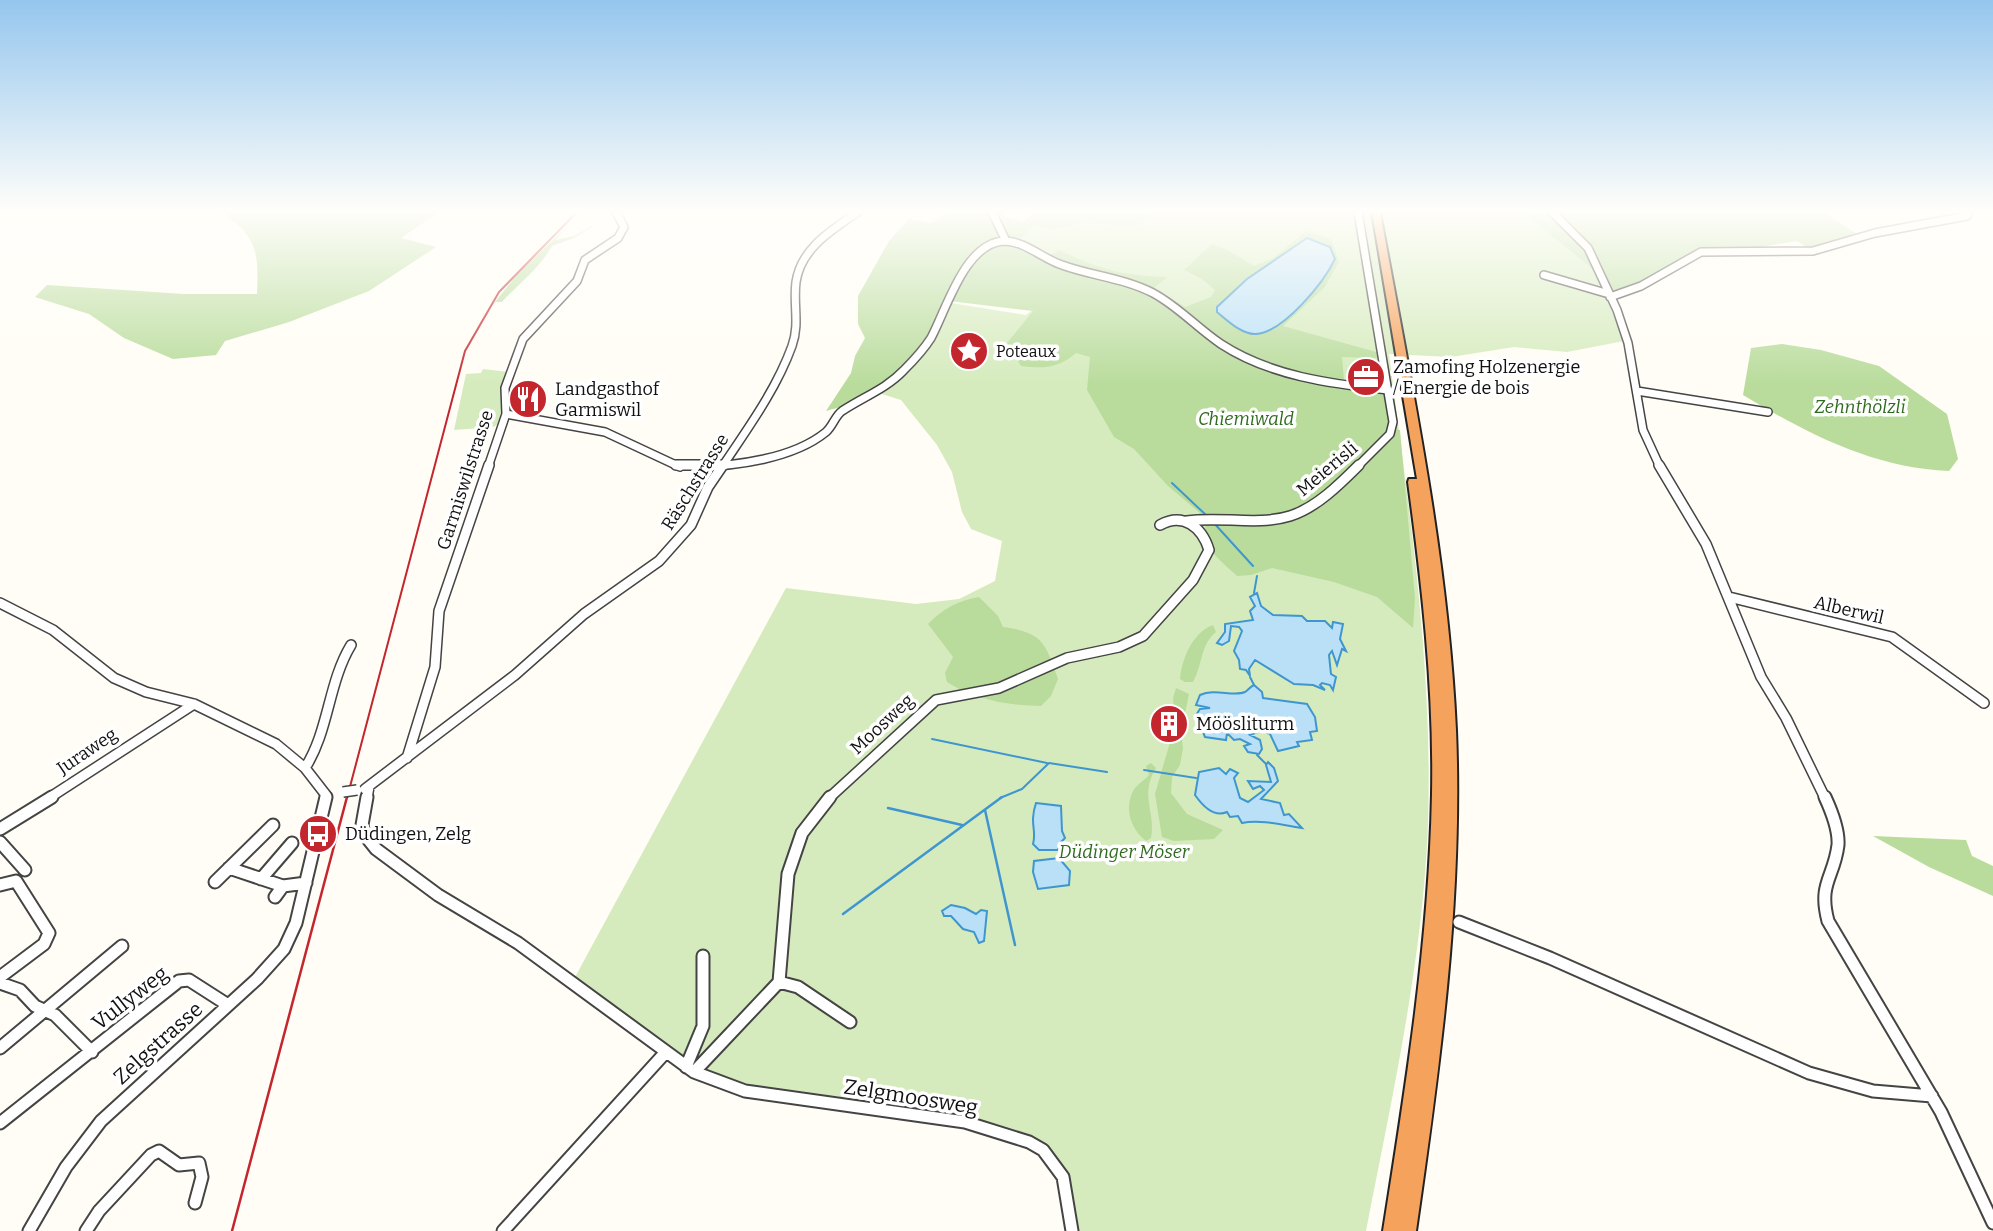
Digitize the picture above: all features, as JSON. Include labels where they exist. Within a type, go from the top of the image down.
[{"type":"highway","points":[[1379,269],[1426,569],[1438,730],[1438,827],[1431,935],[1392,1231]]},
{"type":"highway","points":[[1385,269],[1435,570],[1449,731],[1450,830],[1443,940],[1407,1231]]},
{"type":"street","name":"Garmiswilstrasse","points":[[407,758],[435,667],[439,611],[506,414],[505,388],[523,339],[577,281],[582,269]]},
{"type":"street","name":"Räschstrasse","points":[[363,789],[515,676],[584,614],[667,554],[688,531],[704,495],[764,404],[792,346],[797,327],[796,282],[800,269]]},
{"type":"street","points":[[506,414],[605,432],[642,446],[674,466],[724,465],[768,457],[803,445],[827,431],[845,408],[882,389],[929,341],[965,269]]},
{"type":"street","points":[[1078,269],[1151,292],[1181,310],[1222,344],[1276,369],[1326,383],[1388,390]]},
{"type":"street","name":"Meierisli","points":[[1185,521],[1209,518],[1281,518],[1319,500],[1390,434],[1393,422],[1370,269]]},
{"type":"street","points":[[1598,269],[1625,333],[1649,449],[1706,544],[1761,677],[1786,718],[1832,812],[1838,844],[1825,883],[1823,901],[1828,921],[1850,963],[1954,1135],[1993,1223]]},
{"type":"street","points":[[1544,275],[1610,295],[1634,290],[1670,269]]},
{"type":"street","points":[[1637,391],[1768,412]]},
{"type":"street","points":[[1160,525],[1173,519],[1185,521],[1201,532],[1209,518]]},
{"type":"street","name":"Moosweg","points":[[779,982],[783,912],[789,874],[802,833],[820,808],[936,700],[999,688],[1067,658],[1119,647],[1143,636],[1193,580],[1204,563],[1209,550],[1201,532]]},
{"type":"street","name":"Alberwil","points":[[1729,597],[1886,635],[1984,703]]},
{"type":"street","points":[[0,603],[53,630],[114,678],[146,692],[194,704],[276,744],[305,768],[326,796],[363,789]]},
{"type":"street","points":[[305,768],[314,754],[342,660],[351,645]]},
{"type":"street","name":"Juraweg","points":[[0,829],[79,780],[138,738],[178,717],[194,704]]},
{"type":"street","name":"Zelgmoosweg","points":[[363,789],[362,825],[364,834],[376,849],[438,895],[519,943],[690,1069],[745,1091],[965,1122],[1029,1142],[1049,1156],[1063,1177],[1072,1231]]},
{"type":"street","name":"Zelgstrasse","points":[[29,1231],[66,1167],[101,1121],[228,1005],[284,949],[296,923],[326,796]]},
{"type":"street","points":[[215,883],[273,825]]},
{"type":"street","points":[[0,842],[25,870]]},
{"type":"street","points":[[261,879],[292,843]]},
{"type":"street","points":[[229,868],[283,887],[306,883]]},
{"type":"street","points":[[0,885],[16,881],[49,933],[44,944],[0,977]]},
{"type":"street","points":[[275,897],[283,887]]},
{"type":"street","points":[[1459,922],[1550,958],[1809,1073],[1849,1087],[1932,1096]]},
{"type":"street","points":[[0,1048],[122,946]]},
{"type":"street","points":[[690,1069],[703,1026],[703,956]]},
{"type":"street","name":"Vullyweg","points":[[0,1123],[179,981],[188,980],[228,1005]]},
{"type":"street","points":[[690,1069],[737,1030],[779,982],[797,987],[850,1022]]},
{"type":"street","name":"Vullyweg","points":[[0,983],[20,990],[35,1006],[55,1015],[82,1046],[92,1052]]},
{"type":"street","points":[[503,1231],[665,1053]]},
{"type":"street","points":[[86,1231],[99,1211],[151,1155],[159,1152],[179,1165],[202,1165],[204,1171],[195,1203]]},
{"type":"green space","points":[[257,269],[402,269],[369,291],[289,322],[225,341],[216,355],[173,359],[124,338],[89,314],[35,297],[47,285],[184,294],[257,294]]},
{"type":"green space","points":[[535,269],[502,302],[495,302],[519,272]]},
{"type":"green space","name":"Chiemiwald","points":[[873,269],[1110,269],[1167,277],[1154,288],[1185,307],[1211,297],[1215,290],[1185,269],[1335,269],[1325,287],[1283,326],[1380,353],[1381,357],[1377,358],[1342,357],[1344,380],[1385,393],[1390,429],[1400,430],[1415,598],[1413,628],[1377,597],[1334,582],[1272,568],[1251,575],[1237,576],[1209,546],[1206,521],[1197,515],[1200,513],[1168,486],[1134,449],[1114,437],[1087,390],[1090,357],[1076,353],[1063,362],[1050,366],[1021,366],[1007,343],[1033,311],[949,301],[925,342],[894,379],[868,398],[826,411],[851,373],[855,356],[865,338],[858,324],[858,296]]},
{"type":"green space","name":"Düdinger Möser","points":[[1083,269],[1595,269],[1624,341],[1567,352],[1514,347],[1451,357],[1389,354],[1423,646],[1429,764],[1428,823],[1413,977],[1366,1231],[1076,1231],[1066,1178],[1053,1156],[1031,1138],[727,1082],[696,1068],[574,979],[786,588],[916,604],[959,599],[995,581],[1002,541],[971,529],[962,512],[952,472],[937,445],[901,400],[879,393],[933,340],[951,303],[1026,315]]},
{"type":"green space","points":[[1596,269],[1668,269],[1640,286],[1612,295],[1600,270]]},
{"type":"green space","name":"Zehnthölzli","points":[[1782,344],[1821,350],[1879,366],[1947,414],[1958,459],[1949,471],[1894,463],[1868,456],[1842,447],[1792,423],[1743,395],[1751,348]]},
{"type":"green space","points":[[483,369],[509,372],[501,423],[493,427],[454,430],[466,374],[481,373]]},
{"type":"green space","points":[[979,597],[998,616],[1003,627],[1027,632],[1046,648],[1058,679],[1051,696],[1041,706],[992,700],[968,693],[947,682],[945,673],[953,657],[928,624],[951,606]]},
{"type":"green space","points":[[1213,625],[1216,632],[1204,649],[1193,682],[1185,682],[1180,679],[1190,647],[1200,633]]},
{"type":"green space","points":[[1176,688],[1189,694],[1181,733],[1183,748],[1180,765],[1172,777],[1171,793],[1187,814],[1223,830],[1214,839],[1174,841],[1162,837],[1155,794],[1175,725],[1173,698]]},
{"type":"green space","points":[[1151,763],[1156,768],[1148,795],[1151,838],[1146,841],[1133,825],[1129,805],[1134,789],[1149,775],[1146,766]]},
{"type":"green space","points":[[1873,836],[1966,840],[1972,856],[1993,866],[1993,896],[1929,867]]},
{"type":"water","points":[[1261,269],[1329,269],[1313,292],[1279,325],[1256,334],[1240,330],[1217,312],[1217,307]]},
{"type":"water","points":[[1257,593],[1261,606],[1273,615],[1302,616],[1307,621],[1325,621],[1332,628],[1333,622],[1343,624],[1340,639],[1346,651],[1342,649],[1337,665],[1332,651],[1329,655],[1331,674],[1336,677],[1333,690],[1330,685],[1322,683],[1320,685],[1325,690],[1313,685],[1294,684],[1255,660],[1249,669],[1250,676],[1246,670],[1240,669],[1234,651],[1242,631],[1239,627],[1231,626],[1229,641],[1222,645],[1217,643],[1225,632],[1225,624],[1253,620],[1250,611],[1255,606],[1250,597]]},
{"type":"water","points":[[1254,685],[1262,692],[1263,698],[1307,704],[1315,717],[1317,731],[1310,732],[1312,740],[1297,742],[1299,746],[1278,751],[1270,734],[1263,731],[1265,728],[1261,728],[1254,718],[1253,723],[1246,724],[1254,726],[1258,732],[1250,735],[1260,740],[1262,749],[1259,754],[1248,752],[1244,746],[1250,744],[1240,739],[1234,740],[1227,733],[1226,740],[1205,737],[1196,715],[1200,709],[1210,708],[1196,705],[1200,695],[1212,692],[1240,693]]},
{"type":"water","points":[[1268,762],[1274,768],[1278,781],[1261,799],[1280,803],[1284,815],[1289,814],[1302,828],[1264,822],[1242,823],[1238,816],[1230,817],[1227,812],[1209,810],[1195,795],[1199,772],[1219,768],[1226,774],[1230,769],[1238,773],[1234,778],[1240,798],[1248,802],[1264,790],[1260,786],[1253,789],[1248,781],[1271,782],[1266,765]]},
{"type":"water","points":[[1036,803],[1061,806],[1062,831],[1065,838],[1058,850],[1039,850],[1033,844]]},
{"type":"water","points":[[1059,858],[1070,871],[1069,885],[1038,889],[1033,872],[1034,861]]},
{"type":"water","points":[[951,905],[976,914],[981,910],[987,911],[984,941],[979,943],[974,932],[963,929],[951,916],[944,916],[942,911]]},
{"type":"waterway","points":[[1172,483],[1207,516]]},
{"type":"waterway","points":[[1213,522],[1253,566]]},
{"type":"waterway","points":[[1254,593],[1257,576]]},
{"type":"waterway","points":[[1250,677],[1254,685]]},
{"type":"waterway","points":[[932,739],[1047,763]]},
{"type":"waterway","points":[[1257,755],[1266,764]]},
{"type":"waterway","points":[[1001,797],[1022,789],[1049,763],[1107,772]]},
{"type":"waterway","points":[[1144,770],[1196,778]]},
{"type":"waterway","points":[[843,914],[1001,797]]},
{"type":"waterway","points":[[888,808],[962,825]]},
{"type":"waterway","points":[[985,810],[1015,945]]},
{"type":"railway","points":[[347,798],[465,351],[499,292],[521,269]]},
{"type":"railway","points":[[232,1231],[347,797]]},
{"type":"place","name":"Poteaux","points":[[969,351]]},
{"type":"place","name":"Zamofing Holzenergie / Energie de bois","points":[[1366,377]]},
{"type":"place","name":"Landgasthof Garmiswil","points":[[528,399]]},
{"type":"place","name":"Möösliturm","points":[[1169,724]]},
{"type":"place","name":"Düdingen, Zelg","points":[[318,834]]}]
